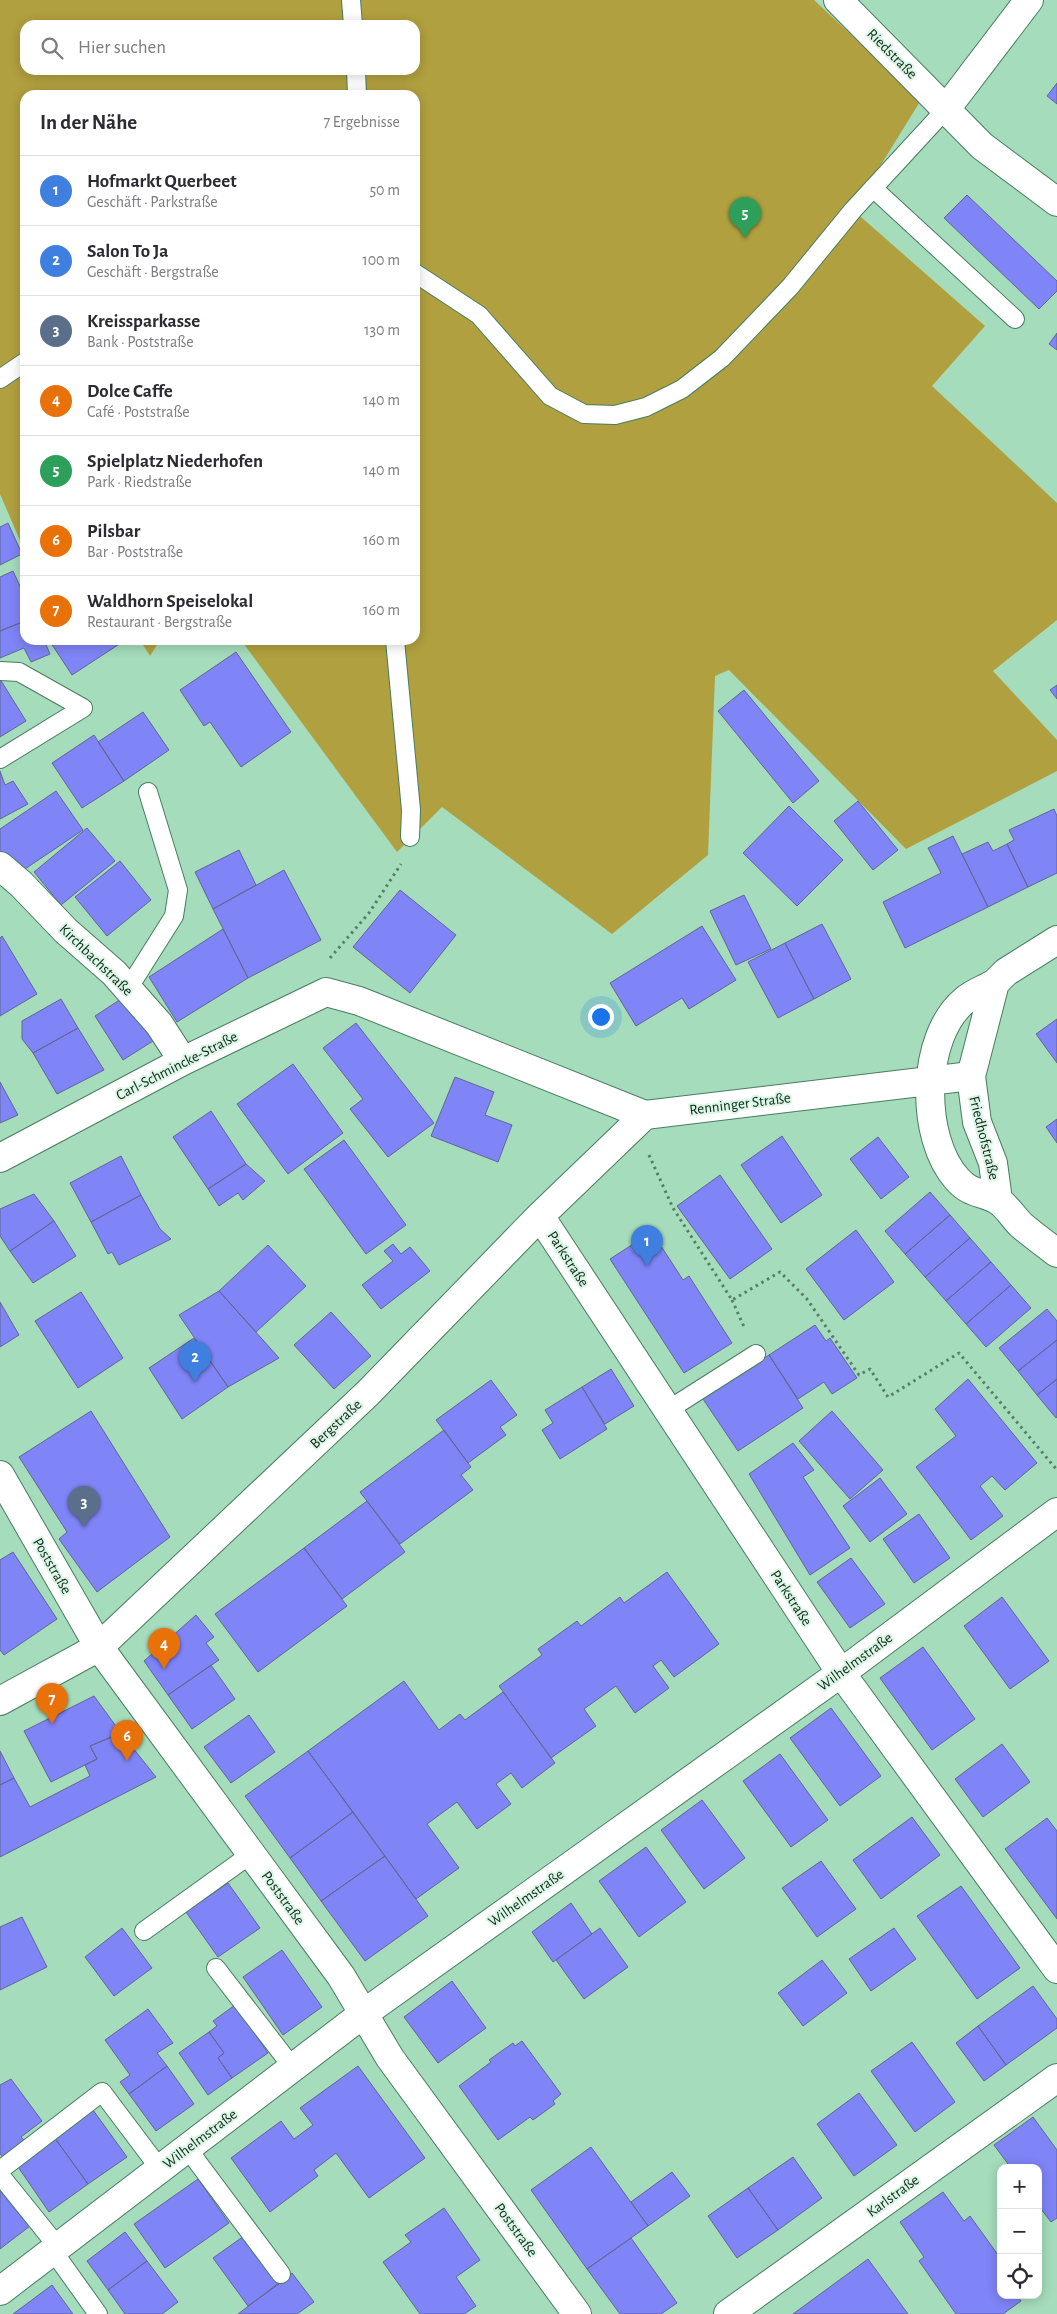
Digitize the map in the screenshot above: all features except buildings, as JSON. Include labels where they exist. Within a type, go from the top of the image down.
[{"type":"street","name":"Riedstraße","points":[[838,0],[982,146],[1057,202]]},
{"type":"street","points":[[946,109],[1029,0]]},
{"type":"street","name":"Kirchbachstraße","points":[[0,866],[21,884],[66,931],[114,973],[159,1024],[183,1062]]},
{"type":"street","points":[[971,1076],[988,1018],[995,984],[1006,972],[1057,940]]},
{"type":"street","name":"Friedhofstraße","points":[[995,984],[965,1000],[950,1017],[935,1048],[929,1081],[930,1111],[940,1150],[956,1179],[972,1192],[998,1200],[1021,1224],[1057,1253]]},
{"type":"street","name":"Renninger Straße","points":[[326,992],[358,1001],[640,1120],[971,1076]]},
{"type":"street","name":"Carl-Schmincke-Straße","points":[[0,1158],[183,1062],[326,992]]},
{"type":"street","name":"Friedhofstraße","points":[[971,1076],[976,1122],[993,1163],[998,1200]]},
{"type":"street","name":"Bergstraße","points":[[0,1701],[99,1647],[368,1393],[540,1216],[640,1120]]},
{"type":"street","name":"Parkstraße","points":[[540,1216],[841,1674],[1057,1969]]},
{"type":"street","name":"Poststraße","points":[[0,1475],[99,1647],[341,1976],[390,2058],[577,2314]]},
{"type":"street","name":"Wilhelmstraße","points":[[0,2291],[363,2014],[841,1674],[1057,1512]]},
{"type":"street","name":"Karlstraße","points":[[728,2314],[1057,2078]]},
{"type":"lane","points":[[351,0],[353,20]]},
{"type":"lane","points":[[356,75],[357,90]]},
{"type":"lane","points":[[420,276],[479,315],[550,396],[584,414],[615,414],[646,408],[682,389],[722,358],[790,288],[873,188],[946,109]]},
{"type":"lane","points":[[873,188],[1015,319]]},
{"type":"lane","points":[[0,379],[20,365]]},
{"type":"lane","points":[[395,645],[411,810],[410,837]]},
{"type":"lane","points":[[0,670],[19,672],[83,708],[0,760]]},
{"type":"lane","points":[[128,989],[174,916],[178,890],[148,792]]},
{"type":"lane","points":[[668,1410],[756,1354]]},
{"type":"lane","points":[[144,1931],[251,1854]]},
{"type":"lane","points":[[216,1968],[293,2068]]},
{"type":"lane","points":[[0,2170],[102,2092],[160,2170]]},
{"type":"lane","points":[[187,2148],[281,2274]]},
{"type":"lane","points":[[0,2175],[55,2249],[98,2314]]},
{"type":"path","points":[[326,992],[324,964],[369,913],[402,862],[410,837]]},
{"type":"path","points":[[640,1120],[672,1208],[732,1300],[780,1272],[807,1299],[859,1375],[870,1369],[888,1398],[959,1353],[1057,1470]]},
{"type":"shaded area","points":[[0,0],[814,0],[921,100],[853,210],[985,326],[932,386],[1057,503],[1057,620],[993,671],[1057,740],[1057,771],[906,849],[729,670],[715,676],[708,855],[612,934],[442,807],[397,852],[245,645],[420,645],[420,90],[20,90],[20,540],[0,494]]},
{"type":"shaded area","points":[[143,645],[157,645],[150,656]]},
{"type":"place","name":"Spielplatz Niederhofen","points":[[745,238]]},
{"type":"place","name":"Hofmarkt Querbeet","points":[[647,1266]]},
{"type":"place","name":"Salon To Ja","points":[[195,1382]]},
{"type":"place","name":"Kreissparkasse","points":[[84,1527]]},
{"type":"place","name":"Dolce Caffe","points":[[164,1669]]},
{"type":"place","name":"Waldhorn Speiselokal","points":[[52,1724]]},
{"type":"place","name":"Pilsbar","points":[[127,1761]]}]
